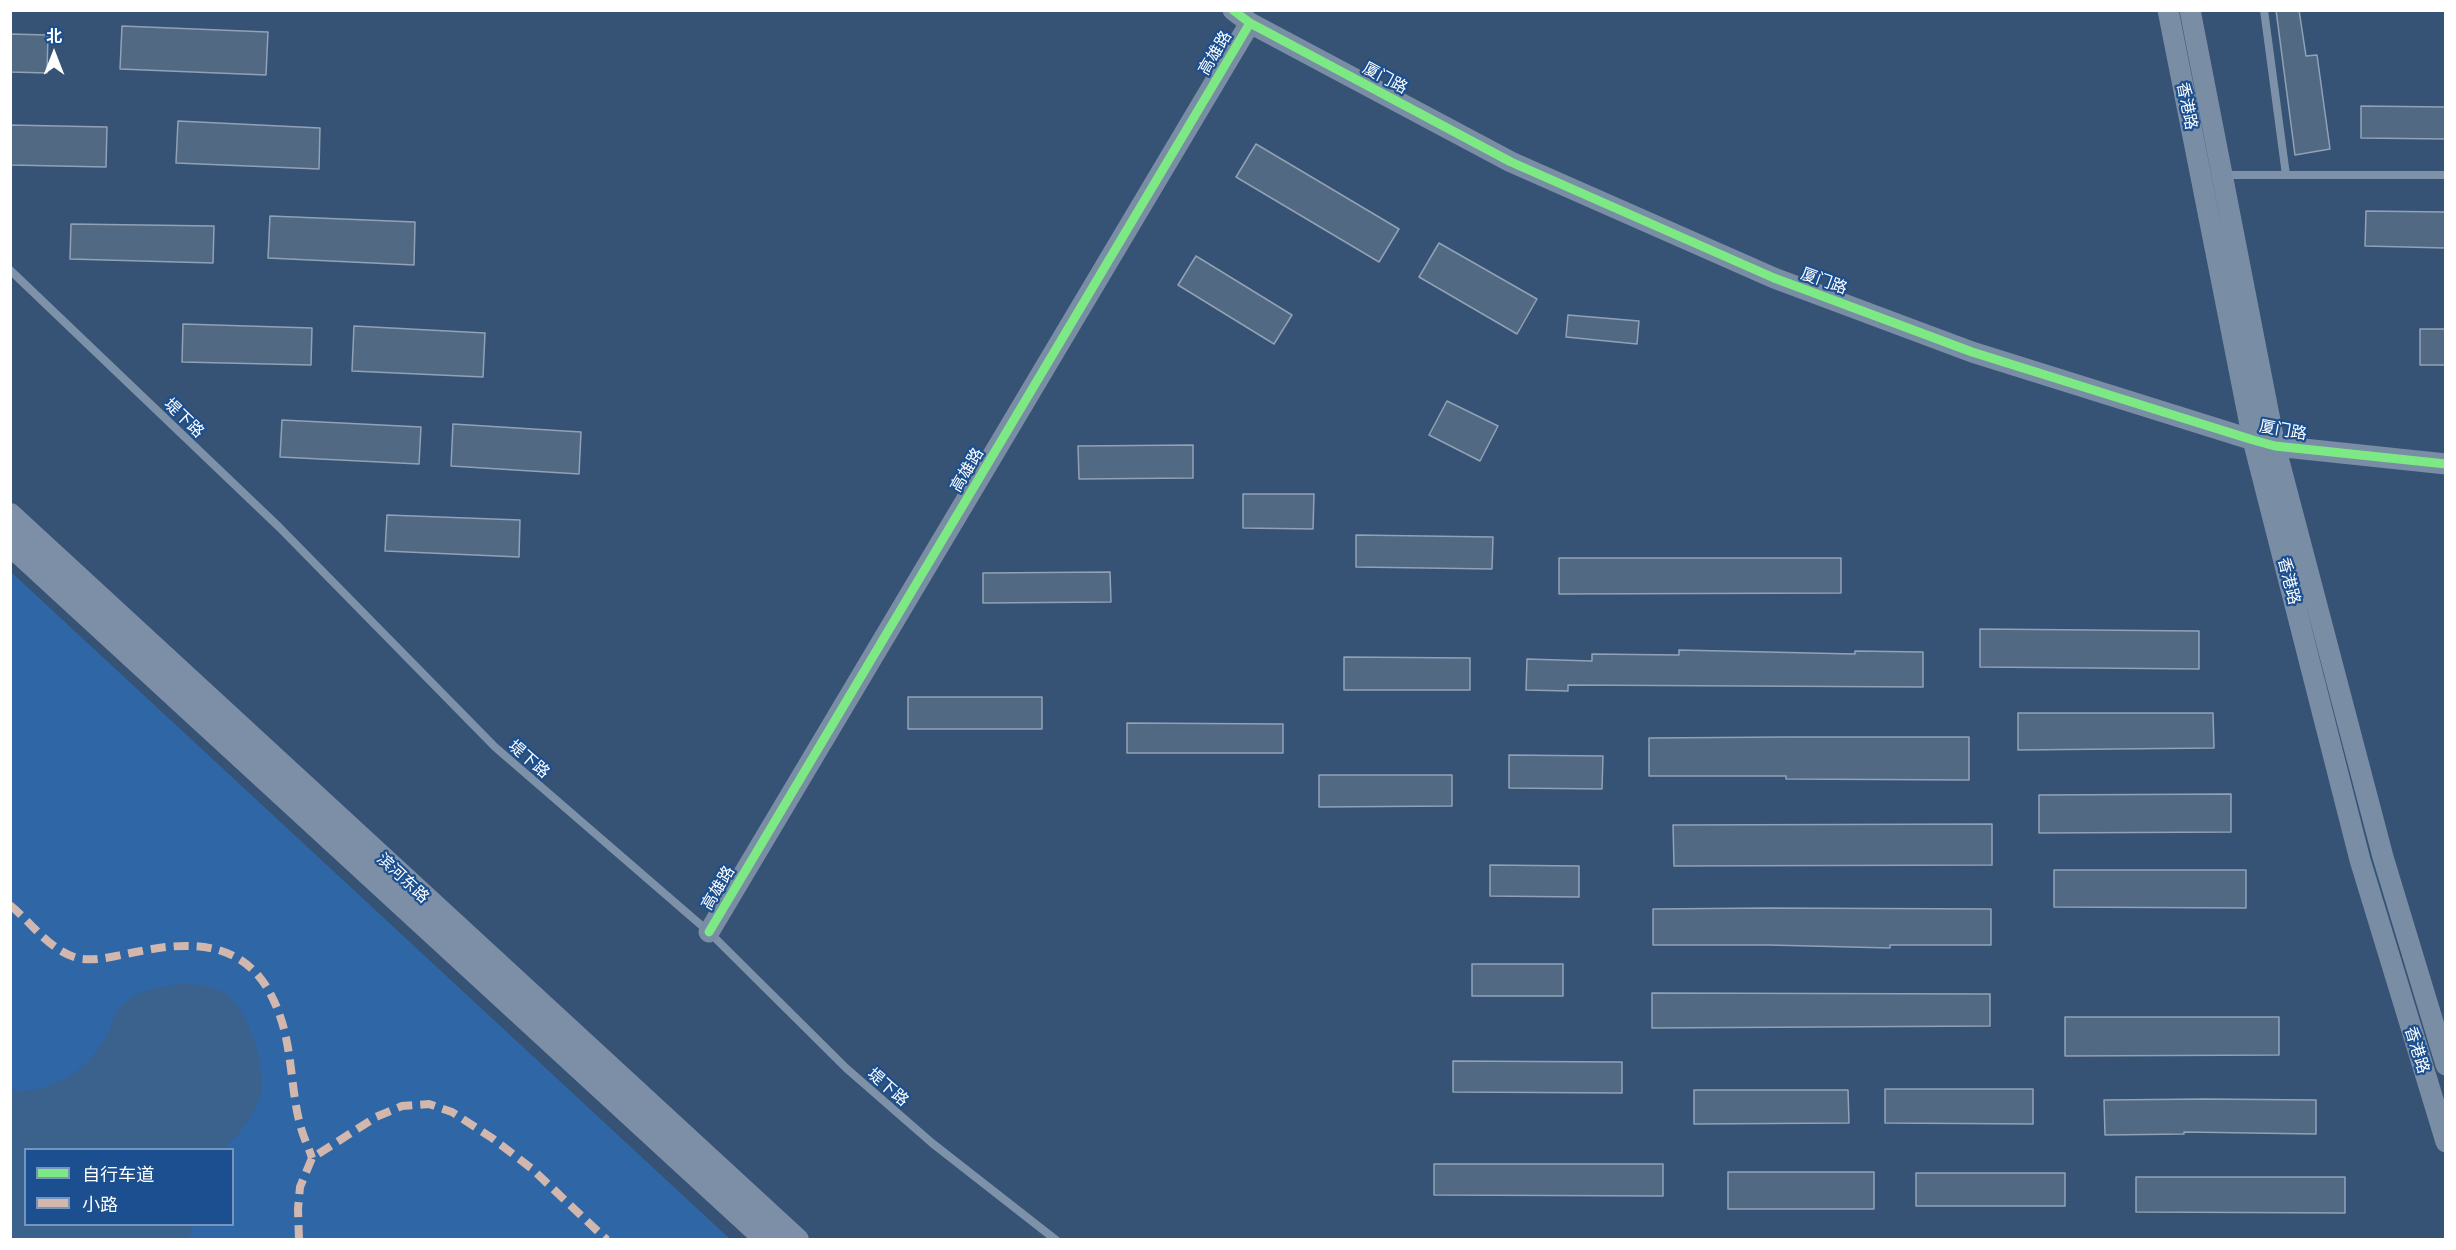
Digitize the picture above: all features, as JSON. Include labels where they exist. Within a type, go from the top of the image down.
[{"type":"main road","name":"滨河东路","points":[[10,515],[797,1239]]},
{"type":"main road","name":"滨河东路","points":[[10,544],[767,1239]]},
{"type":"street","name":"厦门路","points":[[1233,10],[1250,23],[1511,162],[1774,278],[1972,352],[2253,440],[2275,446],[2445,464]]},
{"type":"street","name":"香港路","points":[[2168,10],[2253,440],[2360,860],[2445,1142]]},
{"type":"street","name":"香港路","points":[[2190,10],[2275,446],[2383,857],[2445,1065]]},
{"type":"street","name":"高雄路","points":[[709,932],[1250,23]]},
{"type":"lane","points":[[2264,10],[2286,176]]},
{"type":"lane","points":[[2222,176],[2445,176]]},
{"type":"lane","name":"堤下路","points":[[10,270],[279,527],[495,747],[709,932],[846,1068],[932,1143],[1056,1239]]},
{"type":"shaded area","points":[[11,572],[730,1239],[11,1239]]},
{"type":"shaded area","points":[[178,984],[212,987],[232,999],[240,1009],[253,1037],[262,1080],[259,1099],[252,1115],[226,1148],[24,1148],[24,1226],[191,1226],[190,1239],[11,1239],[11,1090],[40,1089],[78,1070],[98,1049],[117,1011],[123,1004],[129,999],[156,988]]},
{"type":"building","points":[[2276,10],[2299,10],[2306,56],[2317,55],[2330,149],[2295,155]]},
{"type":"building","points":[[122,26],[268,32],[266,75],[120,69]]},
{"type":"building","points":[[10,34],[48,35],[47,73],[10,72]]},
{"type":"building","points":[[2361,106],[2445,107],[2445,139],[2361,138]]},
{"type":"building","points":[[178,121],[320,128],[319,169],[176,163]]},
{"type":"building","points":[[10,125],[107,127],[106,167],[10,165]]},
{"type":"building","points":[[1256,144],[1399,229],[1379,262],[1236,177]]},
{"type":"building","points":[[2366,211],[2445,212],[2445,248],[2365,246]]},
{"type":"building","points":[[270,216],[415,222],[414,265],[268,258]]},
{"type":"building","points":[[71,224],[214,226],[213,263],[70,259]]},
{"type":"building","points":[[1439,243],[1537,299],[1517,334],[1419,277]]},
{"type":"building","points":[[1196,256],[1292,315],[1274,344],[1178,285]]},
{"type":"building","points":[[1568,315],[1639,321],[1637,344],[1566,337]]},
{"type":"building","points":[[183,324],[312,328],[311,365],[182,362]]},
{"type":"building","points":[[354,326],[485,333],[483,377],[352,371]]},
{"type":"building","points":[[2420,329],[2445,329],[2445,365],[2420,365]]},
{"type":"building","points":[[1447,401],[1498,426],[1480,461],[1429,435]]},
{"type":"building","points":[[282,420],[421,427],[419,464],[280,457]]},
{"type":"building","points":[[453,424],[581,432],[579,474],[451,466]]},
{"type":"building","points":[[1193,445],[1193,478],[1079,479],[1078,446]]},
{"type":"building","points":[[1243,494],[1314,494],[1313,529],[1243,528]]},
{"type":"building","points":[[387,515],[520,520],[519,557],[385,551]]},
{"type":"building","points":[[1356,535],[1493,537],[1492,569],[1356,567]]},
{"type":"building","points":[[1559,558],[1841,558],[1841,593],[1559,594]]},
{"type":"building","points":[[1110,572],[1111,602],[983,603],[983,573]]},
{"type":"building","points":[[1980,629],[2199,631],[2199,669],[1980,667]]},
{"type":"building","points":[[1679,650],[1855,654],[1855,651],[1923,652],[1923,687],[1568,685],[1568,691],[1526,690],[1527,659],[1592,661],[1592,654],[1679,655]]},
{"type":"building","points":[[1344,657],[1470,658],[1470,690],[1344,690]]},
{"type":"building","points":[[908,697],[1042,697],[1042,729],[908,729]]},
{"type":"building","points":[[2018,713],[2213,713],[2214,748],[2018,750]]},
{"type":"building","points":[[1127,723],[1283,724],[1283,753],[1127,753]]},
{"type":"building","points":[[1969,737],[1969,780],[1649,776],[1649,738]]},
{"type":"building","points":[[1509,755],[1603,756],[1602,789],[1509,788]]},
{"type":"building","points":[[1319,775],[1452,775],[1452,806],[1319,807]]},
{"type":"building","points":[[2231,794],[2231,832],[2039,833],[2039,795]]},
{"type":"building","points":[[1992,824],[1992,865],[1674,866],[1673,825]]},
{"type":"building","points":[[1490,865],[1579,866],[1579,897],[1490,896]]},
{"type":"building","points":[[2054,870],[2246,870],[2246,908],[2054,907]]},
{"type":"building","points":[[1653,909],[1991,909],[1991,945],[1890,945],[1890,948],[1653,945]]},
{"type":"building","points":[[1472,964],[1563,964],[1563,996],[1472,996]]},
{"type":"building","points":[[1652,993],[1990,994],[1990,1026],[1652,1028]]},
{"type":"building","points":[[2065,1017],[2279,1017],[2279,1055],[2065,1056]]},
{"type":"building","points":[[1453,1061],[1622,1062],[1622,1093],[1453,1092]]},
{"type":"building","points":[[1885,1089],[2033,1089],[2033,1124],[1885,1123]]},
{"type":"building","points":[[1694,1090],[1848,1090],[1849,1123],[1694,1124]]},
{"type":"building","points":[[2104,1100],[2316,1100],[2316,1134],[2184,1132],[2184,1134],[2105,1135]]},
{"type":"building","points":[[1434,1164],[1663,1164],[1663,1196],[1434,1195]]},
{"type":"building","points":[[1728,1172],[1874,1172],[1874,1209],[1728,1209]]},
{"type":"building","points":[[1916,1173],[2065,1173],[2065,1206],[1916,1206]]},
{"type":"building","points":[[2136,1177],[2345,1177],[2345,1213],[2136,1212]]},
{"type":"marked path","points":[[10,905],[61,951],[82,959],[104,958],[181,946],[218,950],[234,956],[249,966],[262,980],[280,1015],[288,1048],[297,1112],[312,1158]]},
{"type":"marked path","points":[[299,1240],[300,1187],[312,1158],[376,1117],[402,1106],[429,1104],[452,1112],[492,1138],[531,1168],[607,1240]]},
{"type":"cycle path","points":[[1233,10],[1250,23],[1511,162],[1774,278],[1972,352],[2253,440],[2275,446],[2446,464]]},
{"type":"cycle path","points":[[709,932],[1250,23]]}]
